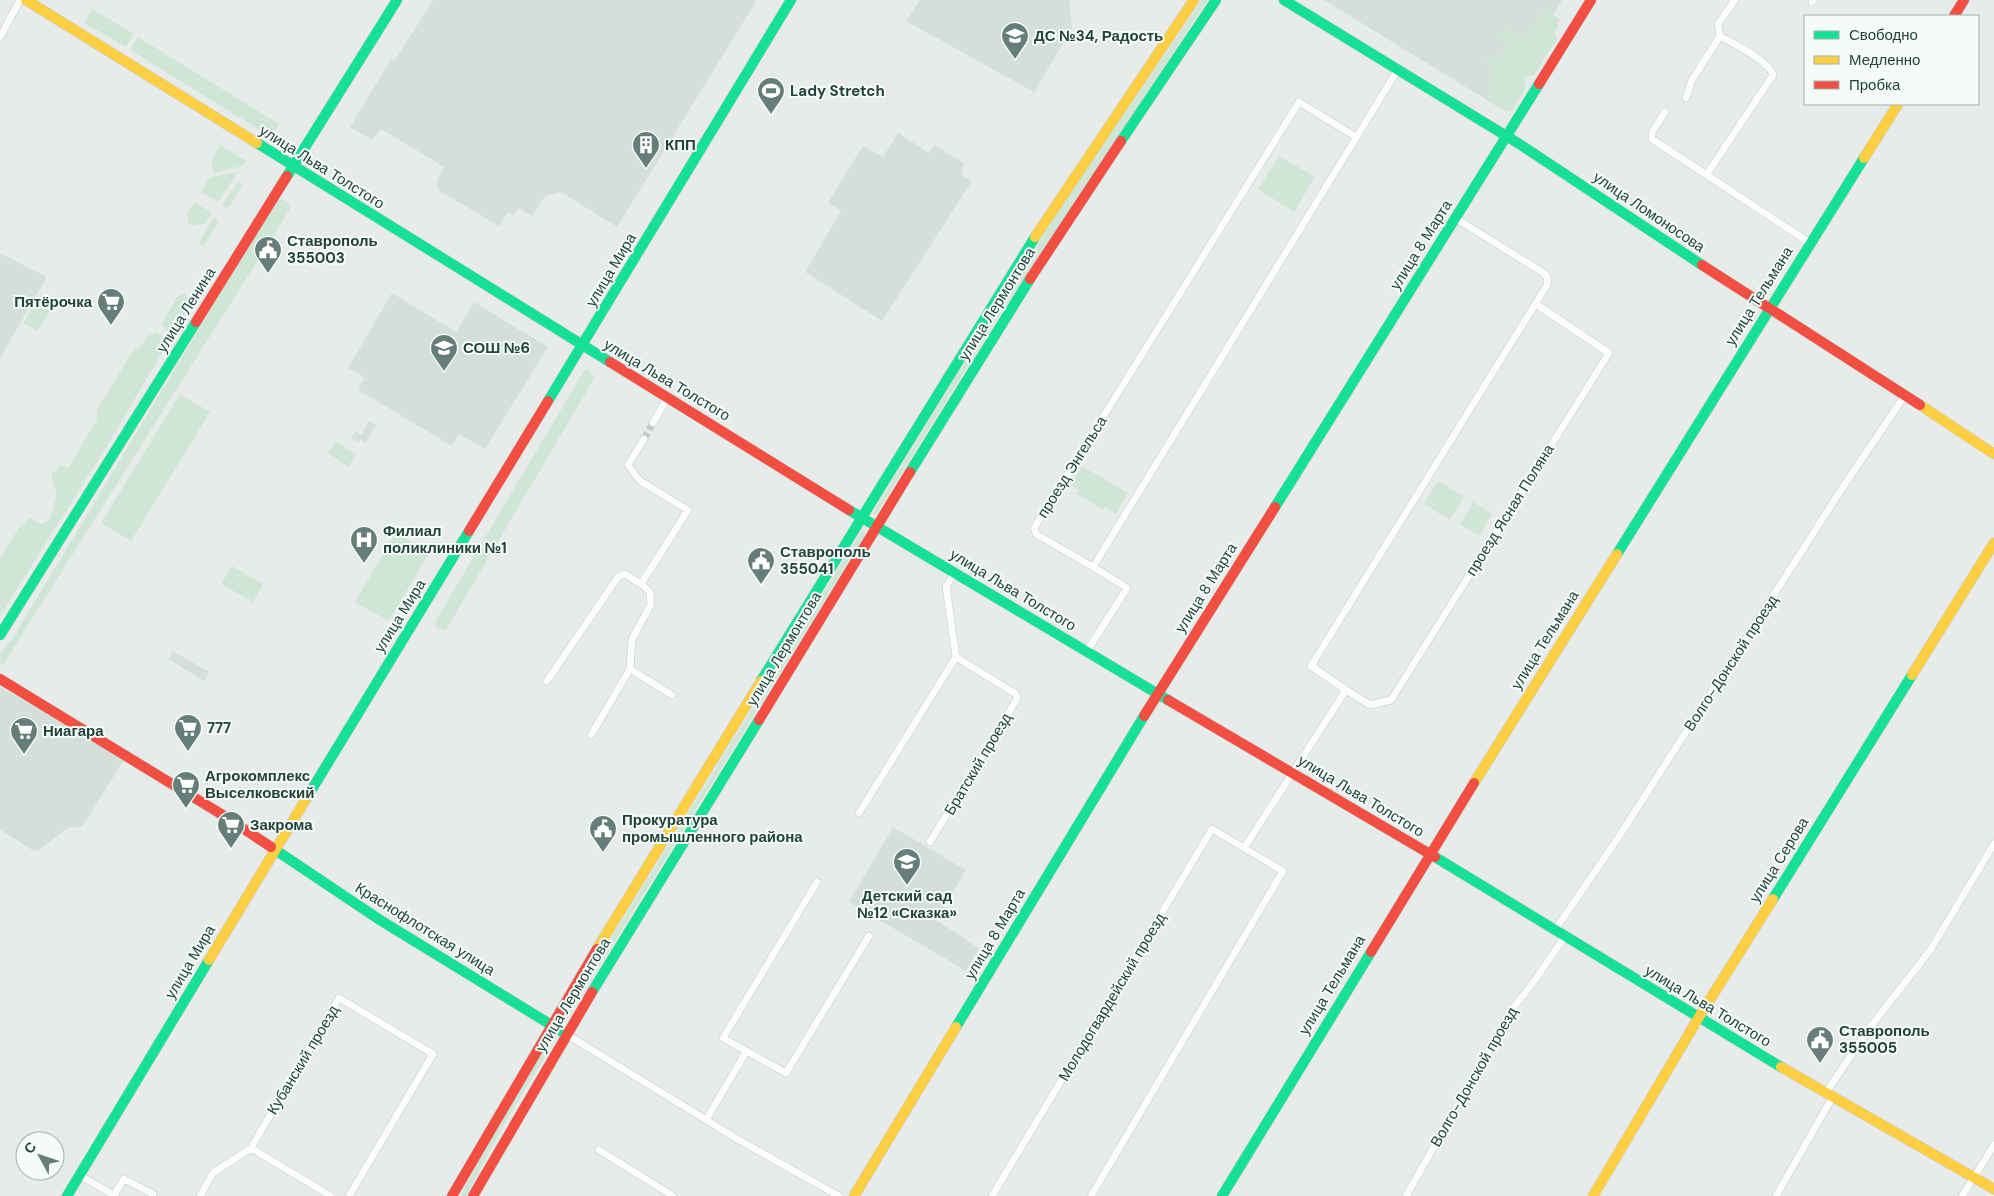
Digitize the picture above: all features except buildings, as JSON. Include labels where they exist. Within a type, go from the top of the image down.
[{"type":"street","points":[[0,38],[20,0]]},
{"type":"street","name":"улица Льва Толстого","points":[[26,0],[861,518],[1430,854],[1829,1096],[1994,1190]]},
{"type":"street","name":"улица Ленина","points":[[0,635],[398,0]]},
{"type":"street","name":"улица Мира","points":[[67,1196],[275,849],[583,346],[791,0]]},
{"type":"street","name":"улица Лермонтова","points":[[452,1196],[551,1025],[994,301],[1194,0]]},
{"type":"street","name":"улица Лермонтова","points":[[473,1196],[566,1034],[1039,264],[1216,0]]},
{"type":"street","name":"улица Ломоносова","points":[[1284,0],[1397,71],[1506,136],[1768,309],[1905,395],[1994,454]]},
{"type":"street","name":"улица 8 Марта","points":[[854,1196],[1159,693],[1591,0]]},
{"type":"street","points":[[1686,98],[1692,80],[1720,36],[1718,24],[1735,0]]},
{"type":"street","points":[[1955,15],[1964,0]]},
{"type":"street","points":[[1707,174],[1773,75],[1772,71],[1755,56],[1720,36]]},
{"type":"street","points":[[1087,651],[1127,588],[1093,566],[1397,71]]},
{"type":"street","name":"проезд Энгельса","points":[[1093,566],[1036,534],[1034,528],[1299,102],[1356,137]]},
{"type":"street","name":"улица Тельмана","points":[[1222,1196],[1430,854],[1768,309],[1897,105]]},
{"type":"street","points":[[1665,112],[1652,132],[1652,139],[1810,243]]},
{"type":"street","name":"проезд Ясная Поляна","points":[[1455,218],[1544,273],[1548,278],[1547,285],[1311,666],[1370,705],[1391,700],[1609,353],[1536,304]]},
{"type":"street","name":"Волго-Донской проезд","points":[[1555,930],[1618,838],[1841,490],[1905,395]]},
{"type":"street","points":[[653,423],[667,398]]},
{"type":"street","points":[[642,584],[688,510],[640,481],[628,465],[644,439]]},
{"type":"street","name":"улица Серова","points":[[1593,1196],[1699,1018],[1994,543]]},
{"type":"street","points":[[859,813],[956,657],[946,588],[955,572]]},
{"type":"street","points":[[547,681],[618,577],[625,574],[642,584],[650,592],[651,604],[632,639],[630,669],[590,735]]},
{"type":"street","name":"Братский проезд","points":[[930,842],[1017,699],[1016,694],[956,657]]},
{"type":"street","points":[[630,669],[672,695]]},
{"type":"street","name":"Краснофлотская улица","points":[[0,679],[147,767],[275,849],[380,920],[706,1120],[839,1196]]},
{"type":"street","points":[[1244,848],[1291,772],[1346,690]]},
{"type":"street","name":"Молодогвардейский проезд","points":[[992,1196],[1212,829],[1283,871],[1091,1196]]},
{"type":"street","points":[[1776,1196],[1829,1096],[1871,1026],[1931,949],[1994,844]]},
{"type":"street","points":[[817,882],[723,1038],[786,1073],[869,936]]},
{"type":"street","name":"Волго-Донской проезд","points":[[1406,1196],[1511,1011],[1535,980],[1564,936]]},
{"type":"street","name":"Кубанский проезд","points":[[251,1148],[340,998],[433,1054],[349,1196]]},
{"type":"street","points":[[706,1120],[746,1052]]},
{"type":"street","points":[[1962,1196],[1994,1144]]},
{"type":"street","points":[[200,1196],[213,1173],[251,1148],[331,1196]]},
{"type":"street","points":[[598,1150],[671,1196]]},
{"type":"street","points":[[80,1175],[114,1195],[124,1178],[153,1194]]},
{"type":"shaded area","points":[[433,0],[757,0],[617,227],[561,192],[545,196],[532,216],[519,208],[514,215],[508,212],[499,226],[438,190],[437,180],[444,167],[381,129],[372,140],[350,127],[391,59],[395,60]]},
{"type":"shaded area","name":"ДС №34, Радость","points":[[920,0],[1069,0],[1072,29],[1034,92],[906,21]]},
{"type":"shaded area","points":[[1324,0],[1562,0],[1498,107]]},
{"type":"shaded area","points":[[898,133],[929,153],[934,145],[964,163],[961,174],[972,181],[882,321],[805,272],[841,211],[828,202],[863,146],[883,157]]},
{"type":"shaded area","points":[[0,253],[47,277],[0,358]]},
{"type":"shaded area","name":"СОШ №6","points":[[392,293],[456,332],[474,302],[548,347],[485,449],[459,434],[452,446],[358,390],[365,378],[348,368]]},
{"type":"shaded area","points":[[369,421],[376,425],[366,443],[360,439],[358,442],[351,438],[355,431],[361,435]]},
{"type":"shaded area","points":[[173,651],[209,672],[204,681],[168,659]]},
{"type":"shaded area","points":[[0,687],[124,760],[82,827],[68,828],[40,849],[34,851],[0,830]]},
{"type":"shaded area","name":"Детский сад №12 «Сказка»","points":[[893,827],[966,870],[936,920],[979,948],[966,971],[849,902]]},
{"type":"green space","points":[[1202,0],[1208,0],[999,316],[876,515],[872,514],[994,313],[1065,202]]},
{"type":"green space","points":[[92,9],[134,34],[126,47],[84,23]]},
{"type":"green space","points":[[1545,10],[1560,19],[1555,32],[1557,39],[1534,75],[1530,75],[1525,80],[1525,89],[1512,111],[1506,111],[1491,101],[1490,96],[1493,89],[1488,82],[1494,72],[1486,60],[1488,57],[1496,61],[1509,47],[1510,45],[1499,38],[1506,28],[1526,39]]},
{"type":"green space","points":[[138,37],[279,124],[271,137],[130,50]]},
{"type":"green space","points":[[220,145],[246,161],[243,166],[214,173],[211,160]]},
{"type":"green space","points":[[1279,156],[1315,177],[1294,212],[1258,189]]},
{"type":"green space","points":[[238,172],[218,202],[201,192],[210,177]]},
{"type":"green space","points":[[238,182],[243,185],[228,209],[222,205]]},
{"type":"green space","points":[[283,199],[289,203],[290,209],[3,665],[1,665],[0,654],[14,636],[273,206],[277,201]]},
{"type":"green space","points":[[195,202],[212,213],[205,223],[193,226],[189,224],[187,214]]},
{"type":"green space","points":[[214,217],[219,221],[204,246],[199,243]]},
{"type":"green space","points":[[185,293],[193,307],[176,333],[167,331],[161,325],[177,297]]},
{"type":"green space","points":[[40,294],[55,303],[38,331],[23,323]]},
{"type":"green space","points":[[157,332],[167,339],[168,343],[102,454],[0,616],[0,558],[19,528],[29,518],[42,524],[50,520],[57,494],[52,481],[52,474],[61,465],[68,468],[97,420],[97,410],[134,349],[139,348],[148,336]]},
{"type":"green space","points":[[588,369],[595,377],[446,630],[436,627],[436,620],[584,371]]},
{"type":"green space","points":[[180,394],[210,412],[131,541],[101,523]]},
{"type":"green space","points":[[336,441],[356,455],[348,467],[328,453]]},
{"type":"green space","points":[[1082,466],[1128,493],[1116,514],[1077,494],[1079,490],[1071,485]]},
{"type":"green space","points":[[1438,481],[1464,497],[1450,520],[1424,504]]},
{"type":"green space","points":[[1473,502],[1492,514],[1479,536],[1460,524]]},
{"type":"green space","points":[[862,530],[866,533],[566,1021],[562,1018]]},
{"type":"green space","points":[[396,532],[429,553],[389,621],[355,602]]},
{"type":"green space","points":[[232,566],[263,584],[253,602],[221,584]]},
{"type":"green space","points":[[551,1037],[555,1040],[508,1118],[466,1196],[460,1196],[504,1115]]},
{"type":"tunnel","points":[[644,439],[653,423]]},
{"type":"traffic: fast","points":[[287,176],[397,0]]},
{"type":"traffic: fast","points":[[548,401],[791,0]]},
{"type":"traffic: fast","points":[[1121,141],[1216,0]]},
{"type":"traffic: fast","points":[[1284,0],[1521,145],[1702,265]]},
{"type":"traffic: fast","points":[[1275,507],[1539,84]]},
{"type":"traffic: fast","points":[[257,143],[610,362]]},
{"type":"traffic: fast","points":[[1617,554],[1864,158]]},
{"type":"traffic: fast","points":[[761,681],[1035,237]]},
{"type":"traffic: fast","points":[[910,472],[1030,279]]},
{"type":"traffic: fast","points":[[0,635],[196,322]]},
{"type":"traffic: fast","points":[[849,510],[1168,700]]},
{"type":"traffic: fast","points":[[306,799],[469,531]]},
{"type":"traffic: fast","points":[[1773,899],[1912,675]]},
{"type":"traffic: fast","points":[[956,1027],[1144,716]]},
{"type":"traffic: fast","points":[[592,992],[759,720]]},
{"type":"traffic: fast","points":[[271,847],[380,920],[566,1034]]},
{"type":"traffic: fast","points":[[1435,857],[1781,1067]]},
{"type":"traffic: fast","points":[[1222,1196],[1371,952]]},
{"type":"traffic: fast","points":[[67,1196],[209,960]]},
{"type":"traffic: slow","points":[[26,0],[257,143]]},
{"type":"traffic: slow","points":[[1035,237],[1194,0]]},
{"type":"traffic: slow","points":[[1864,158],[1897,105]]},
{"type":"traffic: slow","points":[[1920,405],[1994,454]]},
{"type":"traffic: slow","points":[[1912,675],[1994,543]]},
{"type":"traffic: slow","points":[[1474,783],[1617,554]]},
{"type":"traffic: slow","points":[[597,949],[761,681]]},
{"type":"traffic: slow","points":[[209,960],[306,799]]},
{"type":"traffic: slow","points":[[1593,1196],[1699,1017],[1773,899]]},
{"type":"traffic: slow","points":[[854,1196],[956,1027]]},
{"type":"traffic: slow","points":[[1781,1067],[1994,1189]]},
{"type":"traffic: jam","points":[[1539,84],[1591,0]]},
{"type":"traffic: jam","points":[[1955,15],[1964,0]]},
{"type":"traffic: jam","points":[[1030,279],[1121,141]]},
{"type":"traffic: jam","points":[[196,322],[287,176]]},
{"type":"traffic: jam","points":[[1702,265],[1920,405]]},
{"type":"traffic: jam","points":[[610,362],[849,510]]},
{"type":"traffic: jam","points":[[469,531],[548,401]]},
{"type":"traffic: jam","points":[[759,720],[910,472]]},
{"type":"traffic: jam","points":[[1144,716],[1275,507]]},
{"type":"traffic: jam","points":[[0,679],[226,817],[271,847]]},
{"type":"traffic: jam","points":[[1168,700],[1435,857]]},
{"type":"traffic: jam","points":[[1371,952],[1474,783]]},
{"type":"traffic: jam","points":[[452,1196],[597,949]]},
{"type":"traffic: jam","points":[[473,1196],[592,992]]},
{"type":"place","name":"ДС №34, Радость","points":[[1015,60]]},
{"type":"place","name":"Lady Stretch","points":[[771,115]]},
{"type":"place","name":"КПП","points":[[646,169]]},
{"type":"place","name":"Ставрополь 355003","points":[[268,274]]},
{"type":"place","name":"Пятёрочка","points":[[111,326]]},
{"type":"place","name":"СОШ №6","points":[[444,372]]},
{"type":"place","name":"Филиал поликлиники №1","points":[[364,564]]},
{"type":"place","name":"Ставрополь 355041","points":[[761,585]]},
{"type":"place","name":"777","points":[[188,752]]},
{"type":"place","name":"Ниагара","points":[[24,755]]},
{"type":"place","name":"Агрокомплекс Выселковский","points":[[186,809]]},
{"type":"place","name":"Закрома","points":[[231,849]]},
{"type":"place","name":"Прокуратура промышленного района","points":[[603,853]]},
{"type":"place","name":"Детский сад №12 «Сказка»","points":[[907,886]]},
{"type":"place","name":"Ставрополь 355005","points":[[1820,1064]]}]
